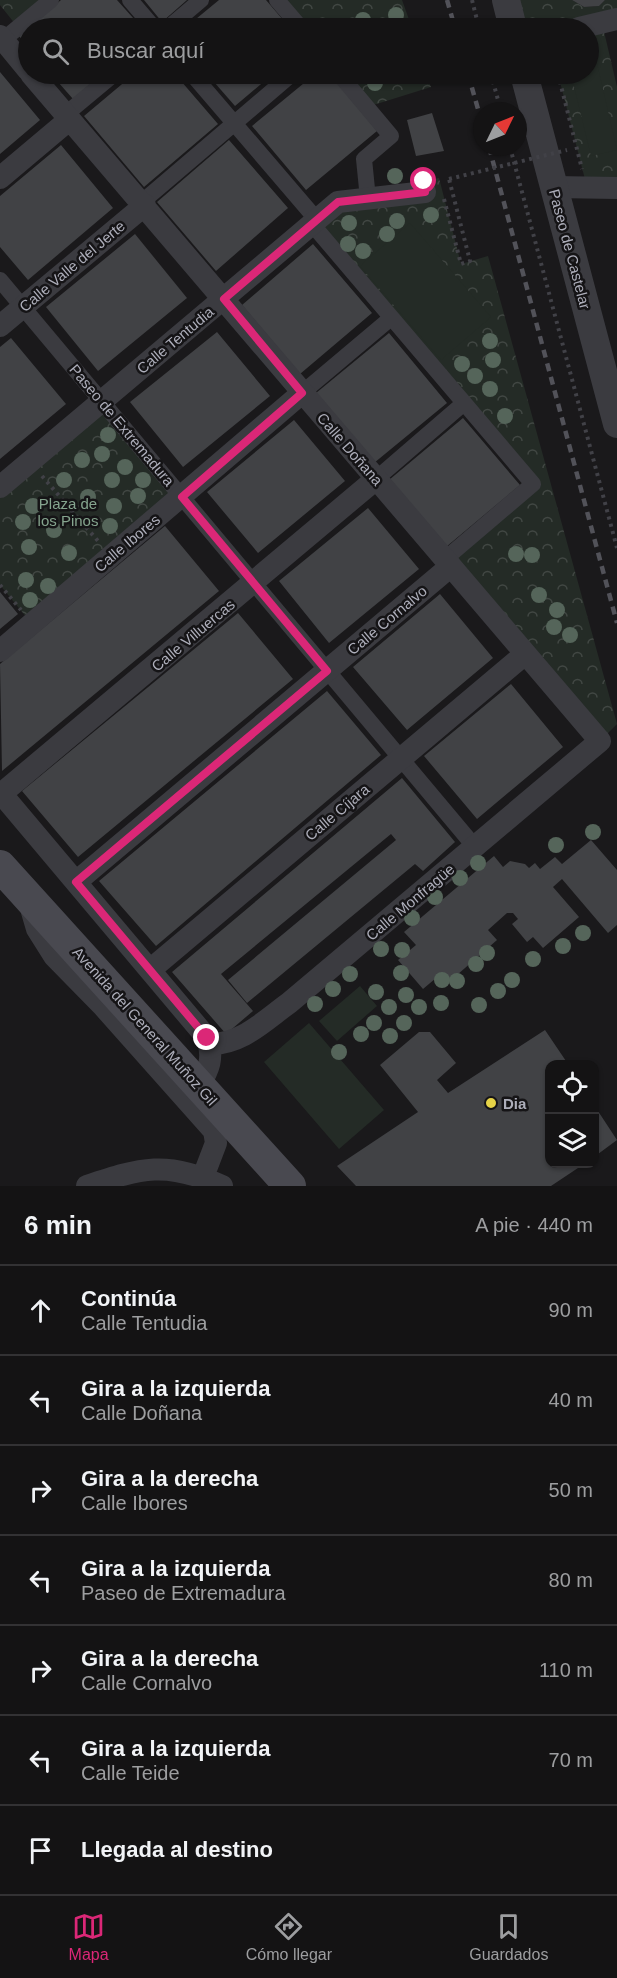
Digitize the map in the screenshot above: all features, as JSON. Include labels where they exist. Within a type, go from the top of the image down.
[{"type":"main road","name":"Avenida del General Muñoz Gil","points":[[0,866],[290,1186]]},
{"type":"street","points":[[27,18],[51,0]]},
{"type":"street","points":[[129,0],[145,18]]},
{"type":"street","points":[[180,18],[201,0]]},
{"type":"street","points":[[278,0],[293,18]]},
{"type":"street","points":[[506,0],[510,18]]},
{"type":"street","points":[[599,23],[617,19]]},
{"type":"street","points":[[18,25],[1,38],[18,58]]},
{"type":"street","name":"Calle Doñana","points":[[40,84],[600,741]]},
{"type":"street","points":[[0,178],[103,84]]},
{"type":"street","points":[[201,84],[391,318],[533,484],[448,563]]},
{"type":"street","points":[[143,204],[280,84]]},
{"type":"street","points":[[347,84],[391,136],[364,159],[368,199]]},
{"type":"street","name":"Paseo de Castelar","points":[[527,84],[617,424]]},
{"type":"street","points":[[553,187],[617,188]]},
{"type":"street","name":"Calle Tentudia","points":[[0,487],[338,202],[433,190]]},
{"type":"street","name":"Calle Valle del Jerte","points":[[0,326],[143,204]]},
{"type":"street","name":"Paseo de Extremadura","points":[[0,280],[101,402],[256,582],[327,671],[475,847]]},
{"type":"street","name":"Calle Ibores","points":[[0,651],[391,318]]},
{"type":"street","name":"Calle Villuercas","points":[[1,793],[256,582],[464,403]]},
{"type":"street","name":"Calle Cornalvo","points":[[76,882],[327,671],[448,563]]},
{"type":"street","name":"Calle Cíjara","points":[[150,970],[525,654]]},
{"type":"street","name":"Calle Monfragüe","points":[[209,1044],[223,1044],[239,1039],[289,1003],[600,741]]},
{"type":"street","points":[[1,793],[209,1044],[211,1059],[209,1070],[199,1086]]},
{"type":"street","points":[[0,885],[28,898],[37,929],[54,956],[207,1120],[214,1131],[216,1143],[213,1155],[213,1182],[157,1169],[137,1170],[87,1186]]},
{"type":"street","points":[[213,1155],[238,1149],[256,1149]]},
{"type":"path","points":[[471,0],[476,18]]},
{"type":"path","points":[[494,84],[499,102]]},
{"type":"path","points":[[561,84],[587,187]]},
{"type":"path","points":[[433,190],[461,264],[470,261],[449,179],[567,150]]},
{"type":"path","points":[[512,156],[617,548]]},
{"type":"path","points":[[30,462],[112,556]]},
{"type":"path","points":[[0,585],[32,624]]},
{"type":"green space","points":[[0,0],[48,0],[25,18],[18,18],[16,25],[0,5]]},
{"type":"green space","points":[[278,0],[402,0],[408,18],[293,18]]},
{"type":"green space","points":[[506,0],[572,0],[584,7],[599,6],[605,0],[617,0],[617,19],[602,23],[617,87],[617,188],[587,187],[561,84],[599,84],[599,18],[510,18]]},
{"type":"green space","points":[[599,72],[617,150],[591,156],[573,84],[599,84]]},
{"type":"green space","points":[[347,84],[430,84],[431,87],[367,107]]},
{"type":"green space","points":[[439,178],[461,264],[488,256],[617,724],[600,741],[445,559],[533,484],[312,224],[338,202],[425,191],[424,181]]},
{"type":"green space","points":[[410,223],[491,317],[441,360],[360,266]]},
{"type":"green space","name":"Plaza de los Pinos","points":[[101,402],[182,497],[32,624],[0,585],[0,487]]},
{"type":"green space","points":[[360,986],[377,1006],[337,1041],[319,1021]]},
{"type":"green space","points":[[309,1023],[384,1110],[339,1149],[264,1062]]},
{"type":"building","points":[[61,0],[117,0],[133,18],[40,18]]},
{"type":"building","points":[[144,0],[187,0],[167,18],[159,18]]},
{"type":"building","points":[[219,0],[266,0],[281,18],[197,18]]},
{"type":"building","points":[[572,0],[605,0],[599,6],[584,7]]},
{"type":"building","points":[[0,72],[40,120],[0,154]]},
{"type":"building","points":[[60,84],[90,84],[73,99]]},
{"type":"building","points":[[122,84],[184,84],[218,124],[144,187],[84,116]]},
{"type":"building","points":[[216,84],[261,84],[235,106]]},
{"type":"building","points":[[303,84],[338,84],[377,131],[306,190],[252,126]]},
{"type":"building","points":[[432,113],[444,151],[416,156],[407,120]]},
{"type":"building","points":[[229,140],[288,208],[216,271],[157,202]]},
{"type":"building","points":[[61,145],[113,208],[28,280],[0,247],[0,196]]},
{"type":"building","points":[[135,234],[187,298],[98,371],[46,307]]},
{"type":"building","points":[[313,244],[372,313],[300,374],[242,305]]},
{"type":"building","points":[[217,332],[270,396],[183,467],[130,402]]},
{"type":"building","points":[[389,333],[447,403],[374,463],[316,393]]},
{"type":"building","points":[[11,338],[66,404],[0,459],[0,347]]},
{"type":"building","points":[[463,418],[520,485],[446,547],[389,480]]},
{"type":"building","points":[[294,420],[345,481],[258,553],[207,492]]},
{"type":"building","points":[[368,508],[419,569],[329,643],[279,581]]},
{"type":"building","points":[[165,526],[219,591],[2,771],[0,664]]},
{"type":"building","points":[[0,592],[18,614],[0,629]]},
{"type":"building","points":[[440,594],[493,658],[407,730],[353,667]]},
{"type":"building","points":[[238,613],[293,679],[78,857],[22,791]]},
{"type":"building","points":[[511,684],[563,747],[477,819],[424,756]]},
{"type":"building","points":[[327,691],[381,755],[156,946],[99,881]]},
{"type":"building","points":[[402,778],[455,842],[423,871],[415,864],[247,1003],[228,980],[396,840],[391,834],[221,974],[253,1011],[226,1034],[172,972]]},
{"type":"building","points":[[591,840],[617,870],[617,925],[608,933],[562,879],[553,887],[579,917],[543,948],[533,937],[527,942],[512,924],[518,919],[513,913],[507,913],[488,930],[497,940],[449,982],[442,973],[423,989],[398,960],[416,945],[404,932],[494,856],[503,867],[510,861],[525,864],[529,868],[535,863],[540,869],[555,857],[562,864]]},
{"type":"building","name":"Dia","points":[[545,1030],[565,1060],[545,1060],[545,1168],[578,1168],[551,1186],[356,1186],[337,1166],[418,1112],[380,1065],[419,1032],[430,1032],[456,1063],[437,1080],[448,1093]]},
{"type":"building","points":[[599,1113],[617,1140],[599,1153]]},
{"type":"railway","points":[[447,0],[452,18]]},
{"type":"railway","points":[[471,84],[476,102]]},
{"type":"railway","points":[[491,156],[617,623]]},
{"type":"place","name":"Dia","points":[[491,1103]]},
{"type":"route","points":[[207,1038],[76,882],[327,671],[256,582],[182,497],[302,393],[224,299],[338,202],[425,192],[424,181]]}]
